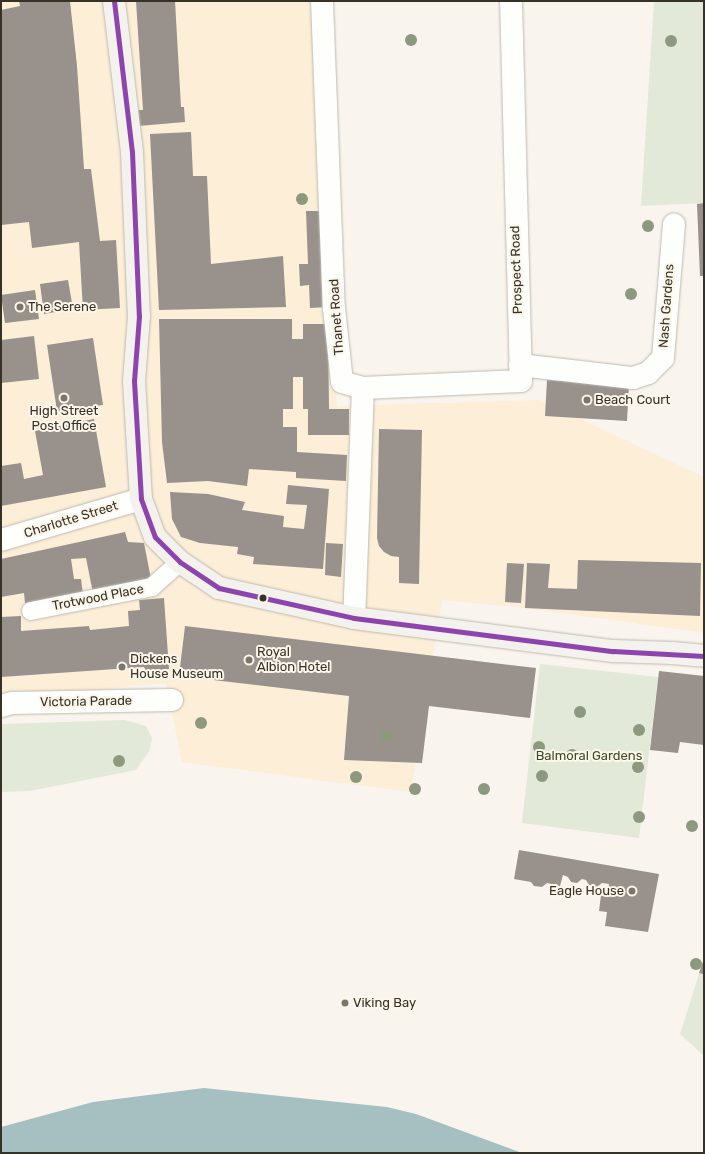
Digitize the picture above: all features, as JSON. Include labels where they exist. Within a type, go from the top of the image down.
[{"type":"main road","points":[[114,1],[132,152],[139,316],[134,381],[141,499],[155,537],[180,562],[219,588],[354,618],[613,651],[672,653],[704,656]]},
{"type":"street","name":"Thanet Road","points":[[322,1],[334,308],[341,375],[342,382],[363,388]]},
{"type":"street","name":"Prospect Road","points":[[363,388],[521,381],[511,1]]},
{"type":"street","name":"Nash Gardens","points":[[520,365],[633,378],[648,373],[663,358],[674,224]]},
{"type":"street","points":[[354,618],[363,388]]},
{"type":"street","name":"Charlotte Street","points":[[1,540],[141,499]]},
{"type":"street","name":"Victoria Parade","points":[[1,706],[12,704],[172,700]]},
{"type":"lane","name":"Trotwood Place","points":[[31,611],[152,587],[180,562]]},
{"type":"shaded area","points":[[1,1],[314,1],[337,406],[540,400],[704,477],[704,633],[525,608],[442,600],[411,792],[182,762],[166,683],[1,699]]},
{"type":"green space","points":[[654,1],[704,1],[704,203],[641,206]]},
{"type":"green space","name":"Balmoral Gardens","points":[[540,664],[658,677],[639,838],[522,823]]},
{"type":"green space","points":[[125,720],[146,726],[152,738],[150,750],[136,770],[30,791],[1,792],[1,724]]},
{"type":"green space","points":[[704,958],[704,1056],[680,1034]]},
{"type":"water","points":[[204,1088],[387,1107],[416,1114],[522,1153],[1,1153],[1,1127],[93,1102]]},
{"type":"building","points":[[19,1],[70,1],[77,66],[84,169],[91,169],[100,241],[116,240],[120,308],[83,310],[79,242],[32,248],[29,222],[1,225],[1,10],[20,6]]},
{"type":"building","points":[[136,1],[175,1],[181,107],[184,107],[185,122],[138,126],[136,110],[143,110]]},
{"type":"building","points":[[191,132],[193,176],[207,176],[211,264],[283,256],[286,307],[159,310],[150,134]]},
{"type":"building","points":[[704,203],[704,276],[700,276],[697,204]]},
{"type":"building","points":[[306,211],[324,211],[328,307],[310,308],[309,285],[300,286],[299,264],[308,264]]},
{"type":"building","points":[[68,280],[73,309],[44,314],[40,284]]},
{"type":"building","name":"The Serene","points":[[35,290],[39,319],[5,323],[1,295]]},
{"type":"building","points":[[159,319],[292,319],[292,339],[303,339],[303,324],[328,324],[329,409],[349,409],[349,435],[308,435],[308,409],[303,409],[303,377],[293,377],[293,409],[283,409],[283,427],[297,427],[297,452],[347,455],[346,481],[296,478],[296,472],[249,469],[247,486],[208,481],[167,483],[162,442]]},
{"type":"building","points":[[34,336],[39,379],[1,383],[1,340]]},
{"type":"building","points":[[93,338],[103,405],[57,411],[47,345]]},
{"type":"building","name":"Beach Court","points":[[547,380],[629,385],[627,421],[545,416]]},
{"type":"building","points":[[94,419],[106,487],[1,506],[1,466],[21,463],[24,479],[43,475],[35,431]]},
{"type":"building","points":[[379,429],[422,430],[419,584],[399,583],[399,557],[391,556],[384,552],[379,546],[377,538]]},
{"type":"building","points":[[288,485],[329,489],[323,569],[253,564],[254,557],[237,554],[238,547],[200,543],[181,537],[172,519],[170,492],[208,494],[245,502],[242,510],[284,516],[283,527],[304,529],[307,505],[286,504]]},
{"type":"building","points":[[125,532],[128,542],[144,543],[151,579],[93,593],[86,558],[71,559],[74,579],[81,579],[83,595],[25,603],[24,593],[1,597],[1,559]]},
{"type":"building","points":[[326,543],[343,544],[341,577],[325,575]]},
{"type":"building","points":[[578,560],[701,563],[700,616],[525,608],[527,563],[550,564],[548,588],[577,589]]},
{"type":"building","points":[[507,563],[524,564],[521,603],[505,602]]},
{"type":"building","points":[[164,598],[169,669],[146,671],[144,667],[1,677],[1,617],[21,616],[21,631],[89,626],[90,630],[129,626],[128,611],[140,610],[139,600]]},
{"type":"building","points":[[185,626],[536,668],[530,718],[429,706],[422,763],[344,760],[349,696],[179,676]]},
{"type":"building","points":[[659,671],[704,676],[704,745],[680,742],[678,753],[650,750]]},
{"type":"building","name":"Eagle House","points":[[519,850],[659,874],[648,932],[605,926],[607,912],[599,911],[601,895],[607,896],[609,884],[602,883],[597,887],[589,885],[586,880],[582,879],[577,883],[571,882],[568,877],[563,875],[560,886],[547,883],[542,887],[534,886],[531,882],[514,879]]},
{"type":"building","points":[[704,959],[704,974],[699,973]]},
{"type":"transit line","points":[[114,1],[132,152],[139,316],[134,381],[141,499],[155,537],[180,562],[219,588],[354,618],[613,651],[704,656]]},
{"type":"place","name":"The Serene","points":[[20,307]]},
{"type":"place","name":"High Street Post Office","points":[[64,398]]},
{"type":"place","name":"Beach Court","points":[[587,400]]},
{"type":"place","name":"Royal Albion Hotel","points":[[249,660]]},
{"type":"place","name":"Dickens House Museum","points":[[122,667]]},
{"type":"place","name":"Eagle House","points":[[632,891]]},
{"type":"place","name":"Viking Bay","points":[[345,1003]]}]
